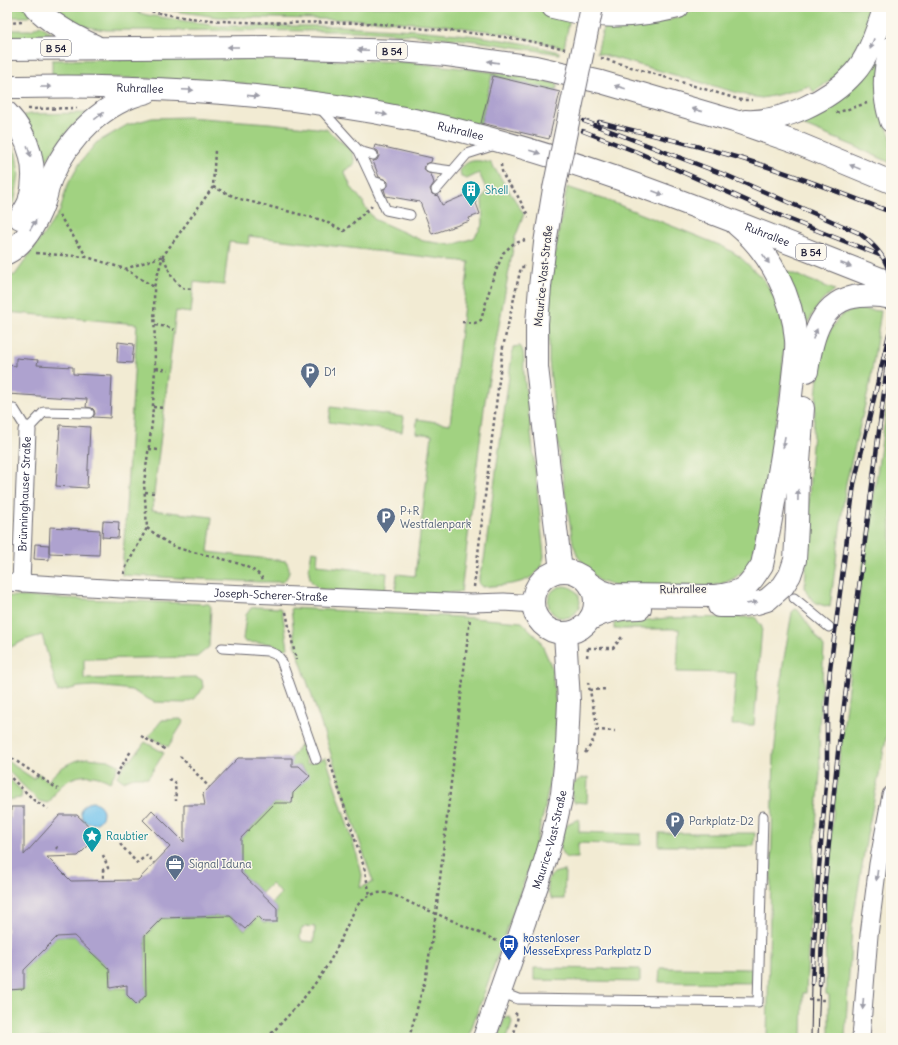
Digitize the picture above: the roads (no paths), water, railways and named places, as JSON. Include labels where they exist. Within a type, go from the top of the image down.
[{"type":"main road","points":[[553,7],[570,12],[610,17],[652,13],[678,7]]},
{"type":"main road","name":"Maurice-Vast-Straße","points":[[561,571],[537,367],[537,323],[545,244],[554,189],[592,7]]},
{"type":"main road","points":[[734,121],[762,121],[783,116],[804,108],[830,94],[855,73],[869,50],[885,7]]},
{"type":"main road","points":[[31,14],[45,17],[69,33],[95,46],[105,48]]},
{"type":"main road","name":"B 54","points":[[7,49],[266,47],[401,51],[535,67],[601,82],[734,121],[797,143],[891,182]]},
{"type":"main road","points":[[891,48],[885,77],[886,98],[891,121]]},
{"type":"main road","name":"Ruhrallee","points":[[7,87],[97,87],[208,92],[315,103],[413,120],[503,142],[622,179],[891,283]]},
{"type":"main road","points":[[7,253],[24,239],[35,223],[44,203],[51,177],[63,154],[74,138],[104,112],[117,104],[144,92],[161,89]]},
{"type":"main road","points":[[7,235],[20,219],[29,202],[33,181],[33,161],[27,144],[9,115]]},
{"type":"main road","points":[[731,220],[752,240],[770,264],[780,281],[787,297],[793,318],[796,341],[791,403],[762,565],[752,581],[743,590],[731,594],[715,596],[613,595],[600,591],[582,576],[574,572],[561,571],[549,575],[543,580],[535,592],[535,611],[542,623],[547,627],[556,631],[565,632],[578,629],[600,613],[612,610],[674,606],[736,606],[756,603],[767,600],[783,586],[790,574],[795,560],[798,525],[798,476],[803,410],[810,347],[815,333],[829,310],[840,301],[850,296],[869,295],[891,298]]},
{"type":"main road","points":[[590,584],[595,599],[595,607],[590,619]]},
{"type":"main road","name":"Maurice-Vast-Straße","points":[[484,1038],[542,871],[552,838],[562,794],[567,746],[569,701],[565,632]]},
{"type":"street","name":"Brünninghauser Straße","points":[[14,583],[27,430]]},
{"type":"street","name":"Joseph-Scherer-Straße","points":[[14,583],[121,589],[534,604]]},
{"type":"street","points":[[861,1038],[869,935],[878,864],[891,795]]},
{"type":"lane","points":[[315,103],[359,151],[378,182],[381,198],[386,210],[410,216]]},
{"type":"lane","points":[[436,190],[467,154],[503,142]]},
{"type":"lane","points":[[359,151],[373,154]]},
{"type":"lane","points":[[430,168],[452,171]]},
{"type":"lane","points":[[7,409],[14,409],[27,430],[44,412],[89,413]]},
{"type":"lane","points":[[794,598],[829,627]]},
{"type":"lane","points":[[222,648],[267,651],[277,654],[281,660],[316,759]]},
{"type":"lane","points":[[500,992],[518,999],[758,1002],[763,816]]},
{"type":"water","points":[[92,802],[100,805],[103,813],[100,821],[92,824],[84,821],[81,813],[84,805]]},
{"type":"tram line","points":[[889,335],[890,328]]},
{"type":"tram line","points":[[811,1038],[812,984]]},
{"type":"tram line","points":[[818,1038],[820,984]]},
{"type":"railway","points":[[584,121],[728,176],[859,233],[876,248],[884,259],[891,280]]},
{"type":"railway","points":[[599,122],[746,160],[801,178],[891,212]]},
{"type":"railway","points":[[583,131],[637,152],[788,219],[882,256]]},
{"type":"railway","points":[[890,328],[891,316]]},
{"type":"railway","points":[[812,984],[817,891],[827,773],[827,707],[830,670],[854,484],[889,334]]},
{"type":"railway","points":[[820,984],[824,893],[838,752],[887,362]]},
{"type":"place","name":"Shell","points":[[471,207]]},
{"type":"place","name":"D1","points":[[310,389]]},
{"type":"place","name":"P+R Westfalenpark","points":[[386,534]]},
{"type":"place","name":"Parkplatz-D2","points":[[675,838]]},
{"type":"place","name":"Raubtier","points":[[92,853]]},
{"type":"place","name":"Signal Iduna","points":[[175,881]]},
{"type":"place","name":"kostenloser MesseExpress Parkplatz D","points":[[509,961]]}]
